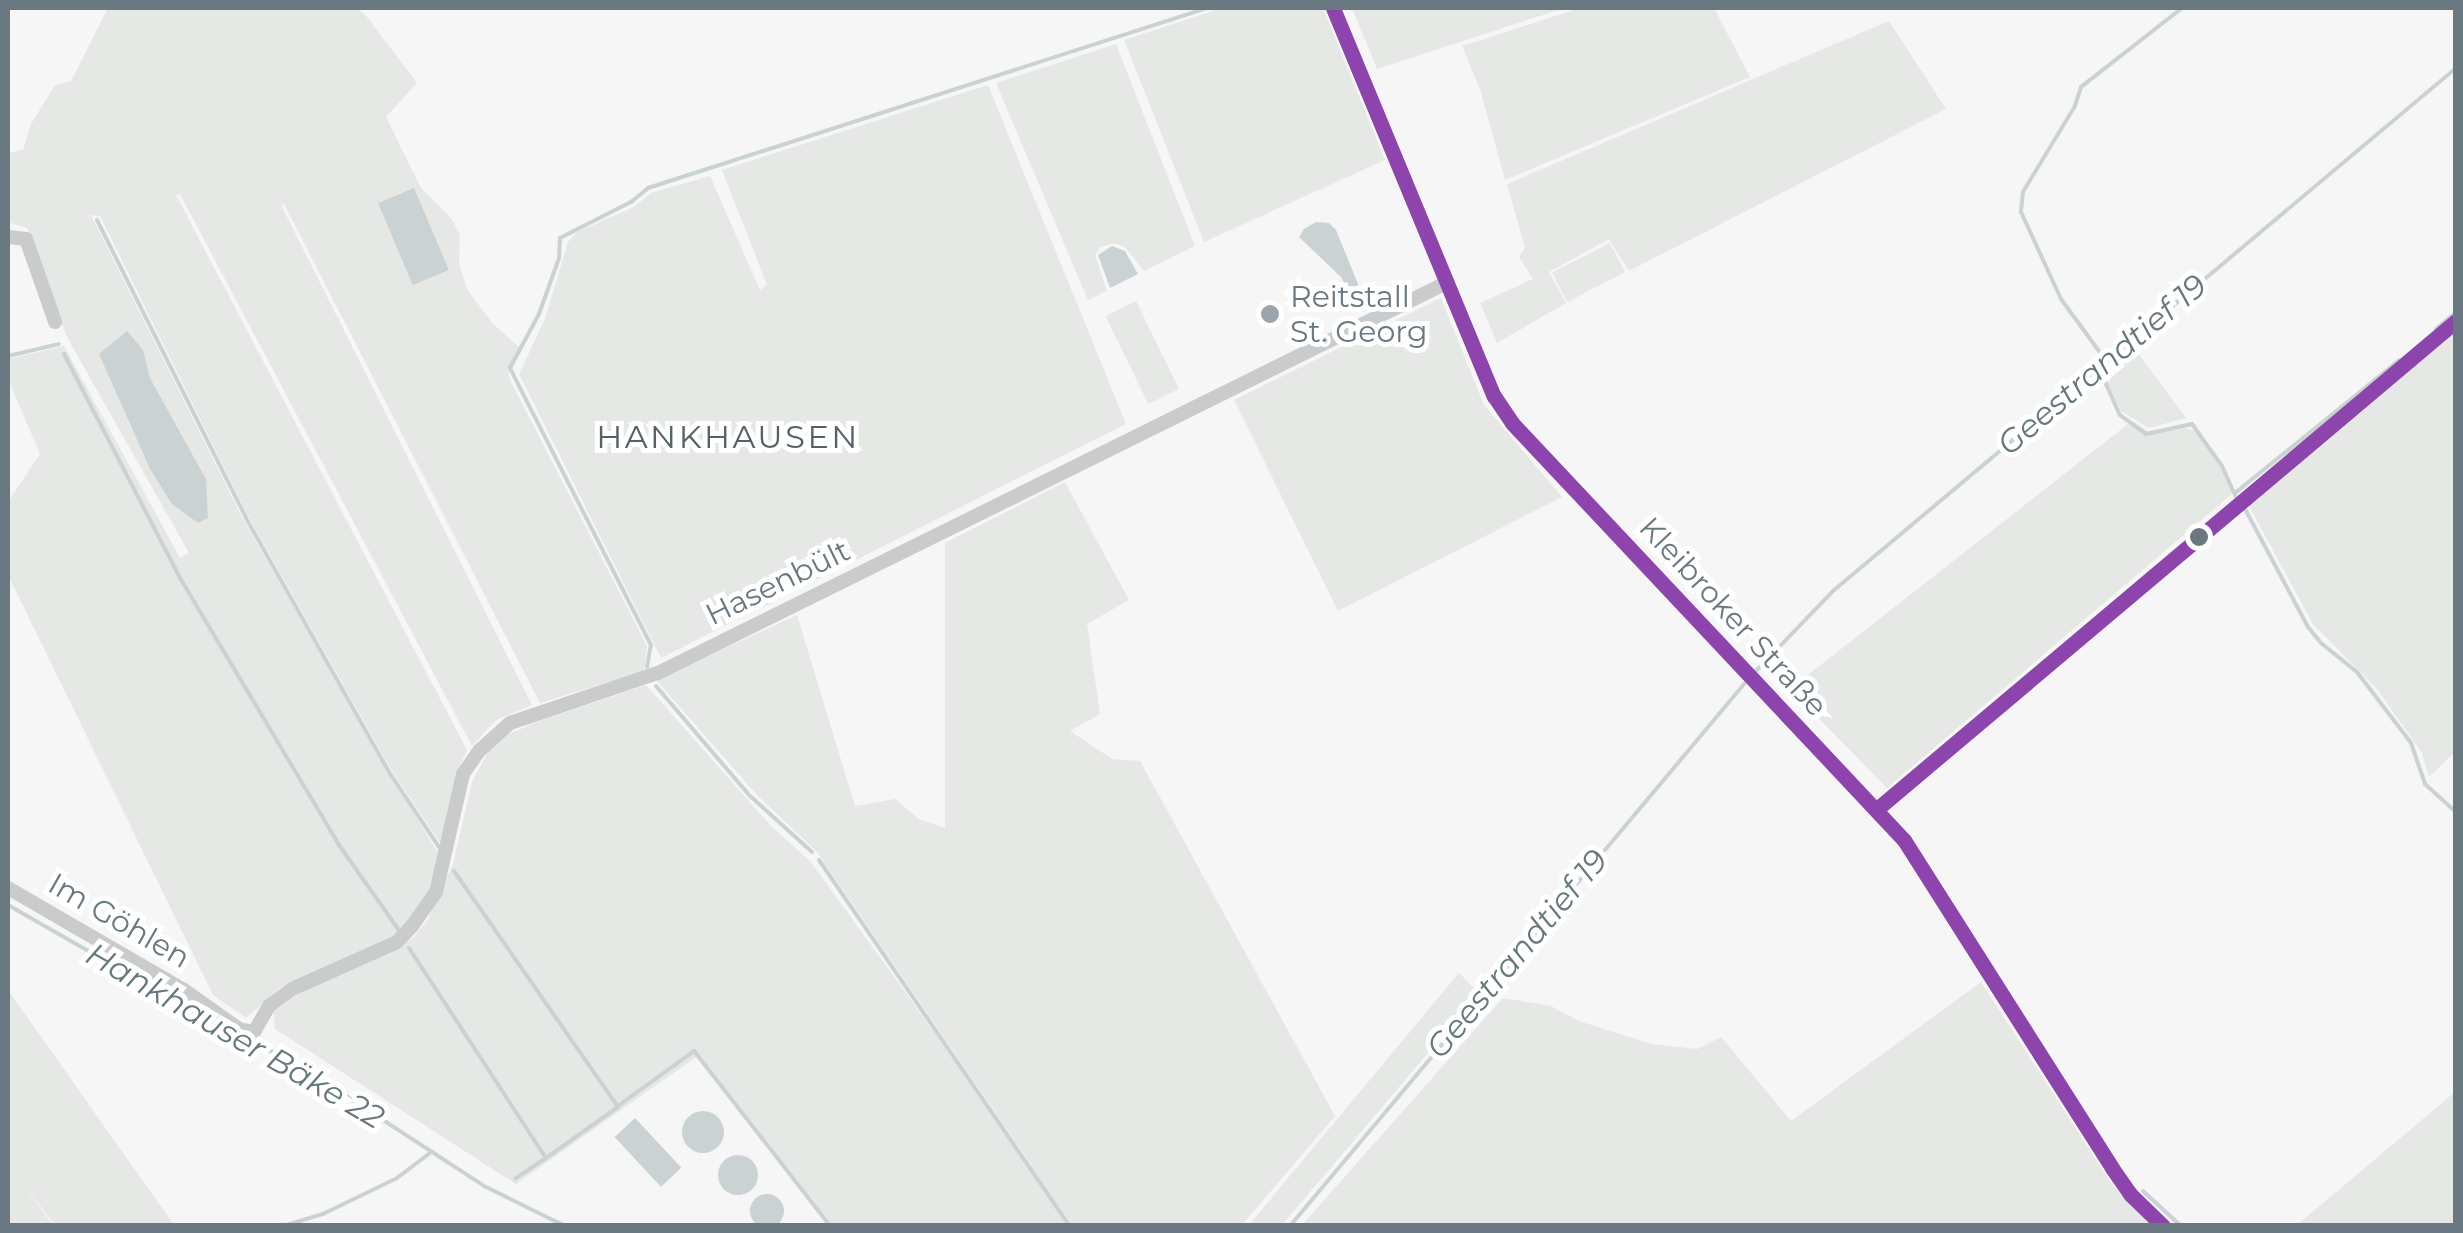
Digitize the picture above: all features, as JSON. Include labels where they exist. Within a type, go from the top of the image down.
[{"type":"street","name":"Kleibroker Straße","points":[[1333,8],[1481,372],[1512,423],[1877,809],[1927,874],[2112,1168],[2130,1194],[2164,1226]]},
{"type":"street","points":[[8,236],[26,239],[55,322]]},
{"type":"street","name":"Hasenbült","points":[[254,1032],[268,1006],[292,989],[397,942],[412,926],[436,892],[464,774],[480,750],[510,723],[658,673],[1446,284]]},
{"type":"street","points":[[1877,809],[2456,321]]},
{"type":"street","name":"Im Göhlen","points":[[8,888],[184,990],[239,1029],[254,1032]]},
{"type":"shaded area","points":[[108,8],[358,8],[417,83],[386,117],[421,188],[452,219],[460,235],[459,264],[467,289],[493,324],[519,347],[508,370],[510,380],[647,646],[644,671],[540,703],[284,204],[281,205],[532,705],[496,720],[472,746],[180,194],[176,195],[467,750],[457,771],[441,844],[393,773],[248,516],[100,216],[91,215],[244,521],[439,855],[426,898],[395,936],[280,988],[246,1018],[213,995],[8,575],[10,499],[40,454],[8,379],[8,359],[64,346],[180,558],[189,553],[67,337],[27,228],[11,223],[8,153],[23,150],[31,124],[55,85],[71,81]],"holes":[[[143,350],[150,378],[206,479],[172,504],[128,421]]]},
{"type":"shaded area","points":[[1222,8],[1323,8],[1385,160],[1204,242],[1124,40]]},
{"type":"shaded area","points":[[1352,8],[1564,8],[1377,69]]},
{"type":"shaded area","points":[[1580,8],[1714,8],[1750,77],[1505,180],[1480,89],[1462,46]]},
{"type":"shaded area","points":[[1889,21],[1946,109],[1629,271],[1609,239],[1549,272],[1566,303],[1497,343],[1480,303],[1533,279],[1519,257],[1525,248],[1507,184]]},
{"type":"shaded area","points":[[1116,44],[1195,246],[1144,271],[1125,247],[1114,243],[1101,247],[1095,255],[1107,291],[1088,300],[996,83]]},
{"type":"shaded area","points":[[988,85],[1126,424],[661,658],[519,374],[545,319],[568,242],[577,232],[634,207],[651,193],[710,176],[760,290],[767,285],[722,170]]},
{"type":"shaded area","points":[[414,188],[449,270],[413,285],[378,203]]},
{"type":"shaded area","points":[[1316,222],[1329,223],[1336,230],[1358,284],[1354,301],[1341,277],[1299,237]]},
{"type":"shaded area","points":[[1610,243],[1625,272],[1567,302],[1552,273]]},
{"type":"shaded area","points":[[1112,246],[1125,251],[1138,274],[1110,288],[1098,255]]},
{"type":"shaded area","points":[[1441,298],[1484,405],[1562,497],[1338,611],[1234,400]]},
{"type":"shaded area","points":[[1136,301],[1179,389],[1148,404],[1105,316]]},
{"type":"shaded area","points":[[127,331],[143,350],[150,378],[206,479],[208,518],[198,523],[172,504],[150,469],[99,354]]},
{"type":"shaded area","points":[[2455,333],[2455,752],[2429,777],[2422,753],[2377,689],[2313,624],[2249,506],[2253,497],[2426,351]]},
{"type":"shaded area","points":[[2138,353],[2186,418],[2149,428],[2121,411],[2107,385],[2116,368]]},
{"type":"shaded area","points":[[2132,421],[2151,433],[2182,427],[2195,431],[2221,466],[2233,493],[1887,788],[1790,689]]},
{"type":"shaded area","points":[[1065,482],[1129,600],[1087,624],[1100,714],[1070,731],[1112,759],[1140,761],[1335,1116],[1242,1225],[832,1225],[699,1055],[516,1184],[275,1029],[274,1012],[303,991],[413,938],[427,921],[453,864],[472,782],[489,750],[509,734],[539,721],[646,685],[772,827],[810,861],[1038,1175],[817,852],[757,795],[656,680],[797,615],[855,806],[895,799],[919,819],[945,828],[945,543]]},
{"type":"shaded area","points":[[1459,973],[1479,993],[1282,1225],[1249,1225]]},
{"type":"shaded area","points":[[1981,982],[2111,1183],[2151,1225],[1302,1225],[1503,998],[1551,1006],[1579,1021],[1651,1044],[1697,1049],[1721,1037],[1791,1121]]},
{"type":"shaded area","points":[[8,990],[174,1225],[55,1225],[19,1179],[53,1225],[8,1225]]},
{"type":"shaded area","points":[[2455,1092],[2455,1225],[2297,1225]]},
{"type":"shaded area","points":[[703,1111],[718,1117],[724,1132],[718,1147],[703,1153],[688,1147],[682,1132],[688,1117]]},
{"type":"shaded area","points":[[635,1118],[681,1168],[661,1187],[615,1137]]},
{"type":"shaded area","points":[[738,1155],[752,1161],[758,1175],[752,1189],[738,1195],[724,1189],[718,1175],[724,1161]]},
{"type":"shaded area","points":[[767,1194],[779,1199],[784,1211],[779,1223],[767,1228],[755,1223],[750,1211],[755,1199]]},
{"type":"waterway","points":[[647,667],[651,645],[510,368],[539,314],[559,258],[560,238],[631,202],[648,188],[1207,8]]},
{"type":"waterway","points":[[2182,8],[2081,87],[2075,106],[2023,192],[2021,212],[2061,299],[2107,362],[2106,384],[2120,415],[2146,434],[2192,424],[2222,466],[2236,497]]},
{"type":"waterway","name":"Geestrandtief 19","points":[[1756,671],[1833,591],[2456,68]]},
{"type":"waterway","points":[[97,220],[251,527],[391,775],[439,847]]},
{"type":"waterway","points":[[2436,329],[2456,312]]},
{"type":"waterway","points":[[8,356],[59,344]]},
{"type":"waterway","points":[[64,354],[180,578],[339,845],[398,929]]},
{"type":"waterway","points":[[2235,493],[2399,360]]},
{"type":"waterway","points":[[2245,509],[2308,627],[2357,672],[2411,743],[2425,784],[2456,812]]},
{"type":"waterway","name":"Geestrandtief 19","points":[[1290,1226],[1745,683]]},
{"type":"waterway","points":[[656,686],[749,795],[812,852]]},
{"type":"waterway","points":[[819,860],[1070,1226]]},
{"type":"waterway","points":[[454,871],[618,1107],[546,1158]]},
{"type":"waterway","name":"Hankhauser Bäke 22","points":[[8,905],[240,1038],[291,1060],[484,1186],[565,1226]]},
{"type":"waterway","points":[[409,948],[546,1158],[515,1179]]},
{"type":"waterway","points":[[618,1106],[694,1051],[830,1226]]},
{"type":"waterway","points":[[283,1226],[323,1214],[397,1178],[430,1153]]},
{"type":"waterway","points":[[2143,1191],[2181,1226]]},
{"type":"transit line","points":[[1333,8],[1494,396],[1512,423],[1904,840],[2112,1168],[2130,1194],[2163,1226]]},
{"type":"transit line","points":[[1877,809],[2456,321]]},
{"type":"place","name":"Reitstall St. Georg","points":[[1270,314]]},
{"type":"district","name":"HANKHAUSEN","points":[[728,437]]}]
